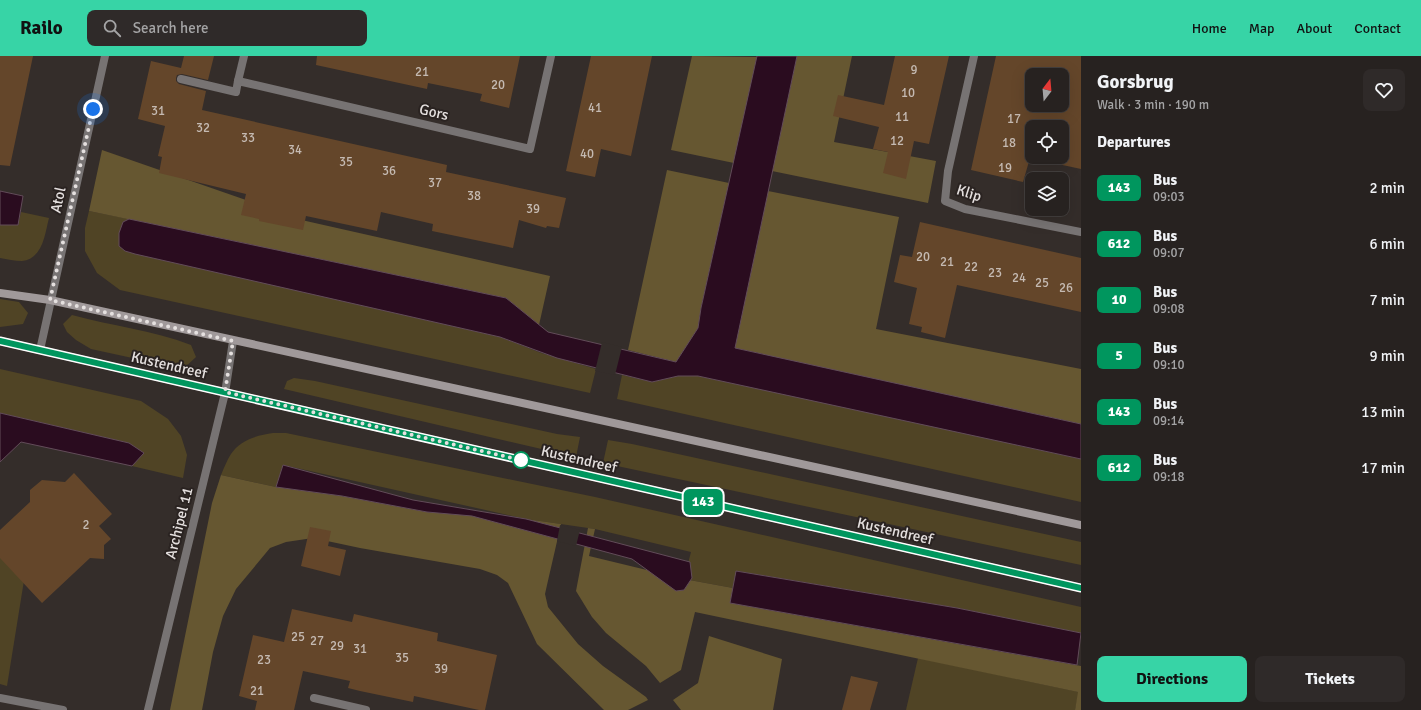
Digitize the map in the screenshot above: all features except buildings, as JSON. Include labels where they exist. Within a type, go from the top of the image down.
[{"type":"main road","points":[[0,293],[50,300],[1081,525]]},
{"type":"main road","name":"Kustendreef","points":[[0,341],[1081,588]]},
{"type":"street","name":"Atol","points":[[40,350],[105,56]]},
{"type":"street","points":[[181,80],[236,92],[244,56]]},
{"type":"street","name":"Gors","points":[[238,81],[530,149],[551,56]]},
{"type":"street","name":"Klip","points":[[974,56],[948,171],[945,201],[965,209],[1081,232]]},
{"type":"street","name":"Archipel 11","points":[[148,710],[225,392],[233,341]]},
{"type":"street","points":[[0,698],[63,710]]},
{"type":"street","points":[[314,698],[360,709]]},
{"type":"shaded area","points":[[692,56],[757,57],[734,163],[671,150]]},
{"type":"shaded area","points":[[757,56],[797,56],[735,348],[1081,424],[1081,459],[698,376],[678,376],[652,382],[557,358],[500,337],[135,254],[125,251],[119,246],[119,233],[123,222],[129,219],[506,298],[548,332],[676,362],[698,328],[701,308]]},
{"type":"shaded area","points":[[797,56],[852,56],[834,142],[936,161],[928,203],[772,171]]},
{"type":"shaded area","points":[[102,150],[306,221],[550,276],[539,325],[506,298],[89,211]]},
{"type":"shaded area","points":[[667,170],[729,183],[701,308],[698,328],[676,362],[628,350]]},
{"type":"shaded area","points":[[0,191],[23,196],[18,225],[0,225]]},
{"type":"shaded area","points":[[768,191],[899,217],[876,329],[1081,369],[1081,424],[734,348]]},
{"type":"shaded area","points":[[89,211],[129,219],[123,222],[125,251],[500,337],[541,353],[596,369],[590,393],[120,290],[97,273],[85,251],[85,228]]},
{"type":"shaded area","points":[[21,212],[49,218],[42,244],[35,256],[29,259],[19,261],[0,258],[0,225],[18,225]]},
{"type":"shaded area","points":[[0,299],[19,302],[28,313],[23,324],[0,327]]},
{"type":"shaded area","points":[[72,315],[146,332],[191,345],[196,357],[183,369],[91,349],[76,340],[67,332],[63,324]]},
{"type":"shaded area","points":[[0,369],[141,401],[168,419],[181,436],[187,455],[183,478],[132,466],[144,453],[129,443],[0,413]]},
{"type":"shaded area","points":[[622,375],[652,382],[678,376],[698,376],[1081,459],[1081,502],[617,399]]},
{"type":"shaded area","points":[[294,378],[315,381],[557,434],[580,437],[576,457],[284,389],[287,381]]},
{"type":"shaded area","points":[[0,413],[129,443],[144,453],[132,466],[21,442],[0,462]]},
{"type":"shaded area","points":[[273,433],[286,433],[595,497],[1081,607],[1081,633],[957,608],[737,571],[733,588],[684,579],[691,552],[595,529],[526,519],[283,465],[276,487],[221,475],[230,456],[239,445],[255,437]]},
{"type":"shaded area","points":[[608,440],[1081,542],[1081,565],[603,463]]},
{"type":"shaded area","points":[[283,465],[413,500],[526,519],[690,562],[692,578],[684,590],[676,591],[632,559],[472,516],[427,512],[342,496],[276,487]]},
{"type":"shaded area","points":[[221,475],[276,487],[342,496],[427,512],[526,519],[561,524],[545,594],[548,607],[578,644],[603,666],[648,700],[628,710],[604,710],[537,644],[508,583],[497,575],[480,569],[360,548],[313,538],[286,542],[270,548],[236,589],[223,616],[213,652],[202,710],[170,710],[212,503]]},
{"type":"shaded area","points":[[588,528],[595,529],[589,556],[684,579],[733,588],[730,603],[1081,666],[1081,710],[1075,710],[1078,692],[695,612],[681,670],[660,683],[646,666],[606,633],[592,617],[576,591]]},
{"type":"shaded area","points":[[0,532],[26,568],[7,686],[0,684]]},
{"type":"shaded area","points":[[736,571],[957,608],[1081,633],[1077,665],[730,603]]},
{"type":"shaded area","points":[[709,636],[782,659],[773,710],[681,710],[673,700],[698,683]]},
{"type":"shaded area","points":[[918,658],[1079,692],[1075,710],[906,710]]},
{"type":"pier","points":[[602,342],[622,347],[615,375],[595,371]]},
{"type":"pier","points":[[560,525],[580,530],[576,546],[557,541]]},
{"type":"bus line","name":"143","points":[[0,341],[1081,588]]},
{"type":"route","points":[[93,109],[50,300],[233,341],[225,392],[521,460]]}]
